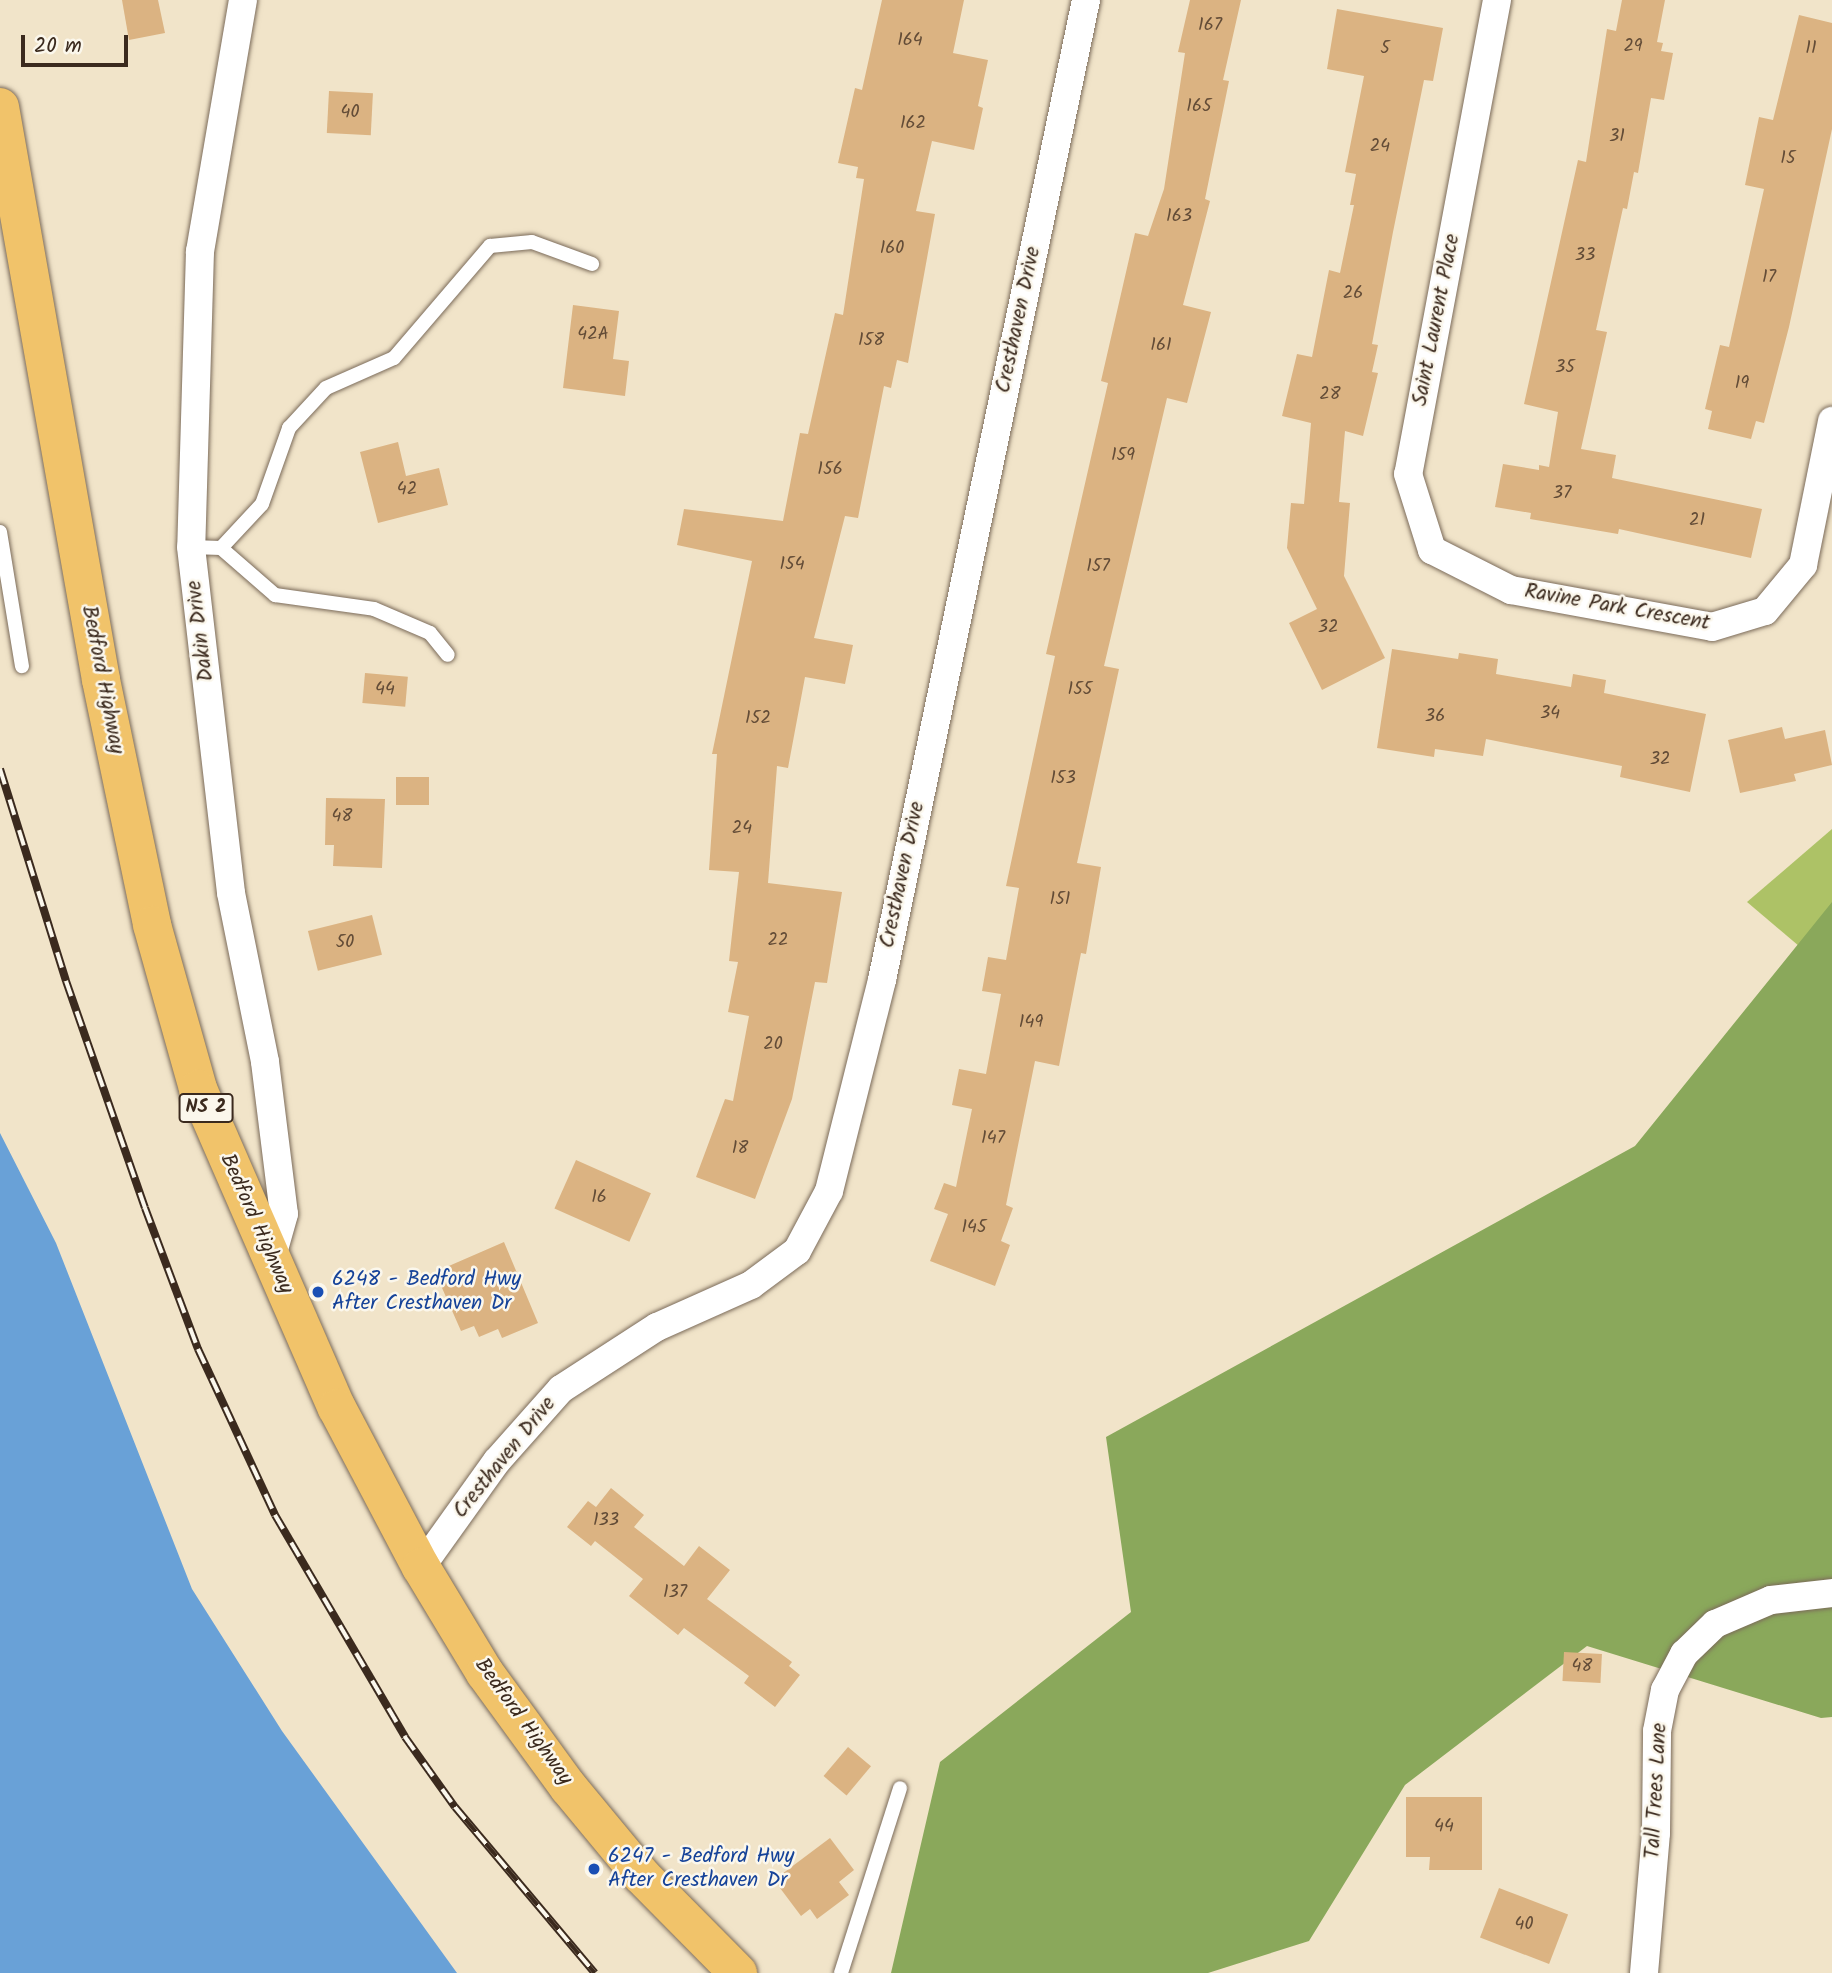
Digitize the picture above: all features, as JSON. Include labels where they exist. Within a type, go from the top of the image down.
[{"type":"main road","name":"Bedford Highway","points":[[0,107],[54,427],[152,925],[198,1089],[337,1408],[421,1567],[485,1673],[569,1788],[641,1875],[738,1973]]},
{"type":"street","name":"Dakin Drive","points":[[243,0],[200,251],[191,547],[231,893],[265,1062],[284,1214],[271,1259]]},
{"type":"street","name":"Cresthaven Drive","points":[[421,1567],[497,1461],[561,1389],[657,1327],[751,1285],[797,1251],[829,1191],[881,980],[1086,0]]},
{"type":"street","name":"Saint Laurent Place","points":[[1497,0],[1409,474],[1432,550],[1511,590]]},
{"type":"street","name":"Ravine Park Crescent","points":[[1511,590],[1712,627],[1765,611],[1803,565],[1832,421]]},
{"type":"street","name":"Tall Trees Lane","points":[[1644,1973],[1657,1833],[1657,1731],[1665,1690],[1684,1654],[1715,1624],[1771,1600],[1832,1593]]},
{"type":"lane","points":[[221,548],[262,504],[289,428],[326,388],[394,358],[490,246],[532,242],[592,264]]},
{"type":"lane","points":[[0,532],[22,666]]},
{"type":"lane","points":[[191,547],[221,548],[275,595],[374,609],[430,633],[448,655]]},
{"type":"lane","points":[[841,1973],[900,1788]]},
{"type":"green space","points":[[1832,829],[1832,974],[1747,902]]},
{"type":"green space","points":[[1832,902],[1832,1717],[1821,1718],[1587,1646],[1405,1785],[1309,1941],[1208,1973],[891,1973],[940,1762],[1131,1612],[1106,1437],[1635,1146]]},
{"type":"water","points":[[0,1133],[56,1243],[192,1589],[282,1731],[457,1973],[0,1973]]},
{"type":"building","points":[[122,0],[158,0],[165,33],[129,40]]},
{"type":"building","points":[[882,0],[964,0],[953,53],[988,60],[978,106],[983,108],[974,150],[932,141],[916,211],[935,214],[908,363],[897,360],[891,388],[884,386],[858,518],[845,516],[814,638],[853,645],[845,684],[805,677],[788,768],[777,766],[768,883],[842,892],[827,983],[815,982],[792,1099],[755,1199],[696,1177],[725,1099],[733,1101],[749,1016],[728,1012],[738,962],[729,961],[739,872],[709,870],[717,754],[712,754],[752,561],[677,545],[684,509],[783,521],[800,433],[808,434],[835,313],[843,315],[864,179],[856,178],[858,167],[838,163],[855,88],[862,90]]},
{"type":"building","points":[[1190,0],[1241,0],[1223,80],[1229,81],[1205,199],[1210,201],[1183,305],[1211,312],[1187,403],[1167,398],[1104,666],[1119,669],[1077,863],[1101,867],[1086,954],[1081,953],[1059,1066],[1035,1061],[1006,1205],[1013,1208],[1001,1241],[1010,1245],[995,1286],[930,1261],[948,1214],[934,1209],[944,1183],[956,1187],[972,1109],[952,1105],[959,1069],[986,1074],[1001,994],[982,991],[988,957],[1006,960],[1019,888],[1006,886],[1055,656],[1046,654],[1108,383],[1101,381],[1135,233],[1148,236],[1164,189],[1185,53],[1178,52]]},
{"type":"building","points":[[1622,0],[1665,0],[1657,42],[1663,43],[1661,51],[1673,53],[1664,100],[1651,98],[1638,173],[1634,172],[1627,209],[1623,208],[1596,330],[1607,332],[1581,449],[1616,455],[1612,478],[1762,509],[1751,558],[1619,529],[1618,534],[1530,519],[1531,513],[1495,507],[1503,464],[1539,470],[1539,465],[1549,467],[1558,412],[1524,404],[1578,160],[1586,162],[1607,29],[1616,31]]},
{"type":"building","points":[[1337,9],[1443,28],[1433,81],[1424,80],[1393,232],[1372,344],[1378,345],[1372,372],[1378,373],[1363,436],[1345,431],[1339,502],[1350,503],[1344,576],[1385,658],[1322,690],[1289,623],[1317,609],[1287,548],[1291,503],[1304,504],[1311,423],[1282,416],[1297,354],[1312,357],[1329,270],[1340,273],[1354,205],[1350,205],[1356,174],[1345,172],[1364,76],[1327,69]]},
{"type":"building","points":[[1799,15],[1832,23],[1832,129],[1789,327],[1764,423],[1756,421],[1751,439],[1708,429],[1712,411],[1705,409],[1720,345],[1729,347],[1764,189],[1745,185],[1759,117],[1773,120]]},
{"type":"building","points":[[329,91],[373,93],[371,135],[327,133]]},
{"type":"building","points":[[573,305],[619,311],[613,359],[629,361],[625,396],[563,388]]},
{"type":"building","points":[[398,442],[406,476],[439,468],[448,505],[378,523],[360,452]]},
{"type":"building","points":[[1392,649],[1458,659],[1459,653],[1498,659],[1496,674],[1571,687],[1573,674],[1606,680],[1604,693],[1706,714],[1690,792],[1620,777],[1622,766],[1486,739],[1483,756],[1435,749],[1434,757],[1377,748]]},
{"type":"building","points":[[365,673],[408,677],[405,707],[362,703]]},
{"type":"building","points":[[1782,727],[1785,739],[1825,730],[1832,765],[1794,774],[1796,781],[1740,793],[1728,740]]},
{"type":"building","points":[[396,777],[429,777],[429,805],[396,805]]},
{"type":"building","points":[[326,798],[385,799],[382,868],[333,866],[334,845],[325,845]]},
{"type":"building","points":[[372,915],[382,955],[318,971],[308,931]]},
{"type":"building","points":[[576,1160],[651,1193],[629,1242],[554,1208]]},
{"type":"building","points":[[504,1242],[538,1323],[502,1338],[498,1329],[479,1337],[474,1326],[461,1331],[435,1272]]},
{"type":"building","points":[[611,1488],[644,1515],[634,1527],[684,1566],[699,1546],[730,1570],[707,1599],[792,1662],[789,1666],[800,1675],[775,1707],[744,1683],[749,1676],[684,1628],[678,1635],[629,1596],[643,1579],[595,1541],[591,1546],[567,1527],[588,1501],[596,1507]]},
{"type":"building","points":[[1564,1652],[1602,1654],[1600,1683],[1562,1681]]},
{"type":"building","points":[[848,1747],[871,1766],[847,1795],[824,1776]]},
{"type":"building","points":[[1406,1797],[1482,1797],[1482,1870],[1429,1870],[1430,1857],[1406,1857]]},
{"type":"building","points":[[830,1838],[854,1870],[839,1882],[849,1895],[817,1919],[810,1909],[801,1916],[774,1880]]},
{"type":"building","points":[[1499,1888],[1568,1915],[1549,1964],[1480,1937]]},
{"type":"railway","points":[[0,769],[66,981],[145,1208],[198,1349],[275,1515],[405,1737],[455,1807],[595,1973]]},
{"type":"place","name":"6248 - Bedford Hwy After Cresthaven Dr","points":[[318,1292]]},
{"type":"place","name":"6247 - Bedford Hwy After Cresthaven Dr","points":[[594,1869]]}]
